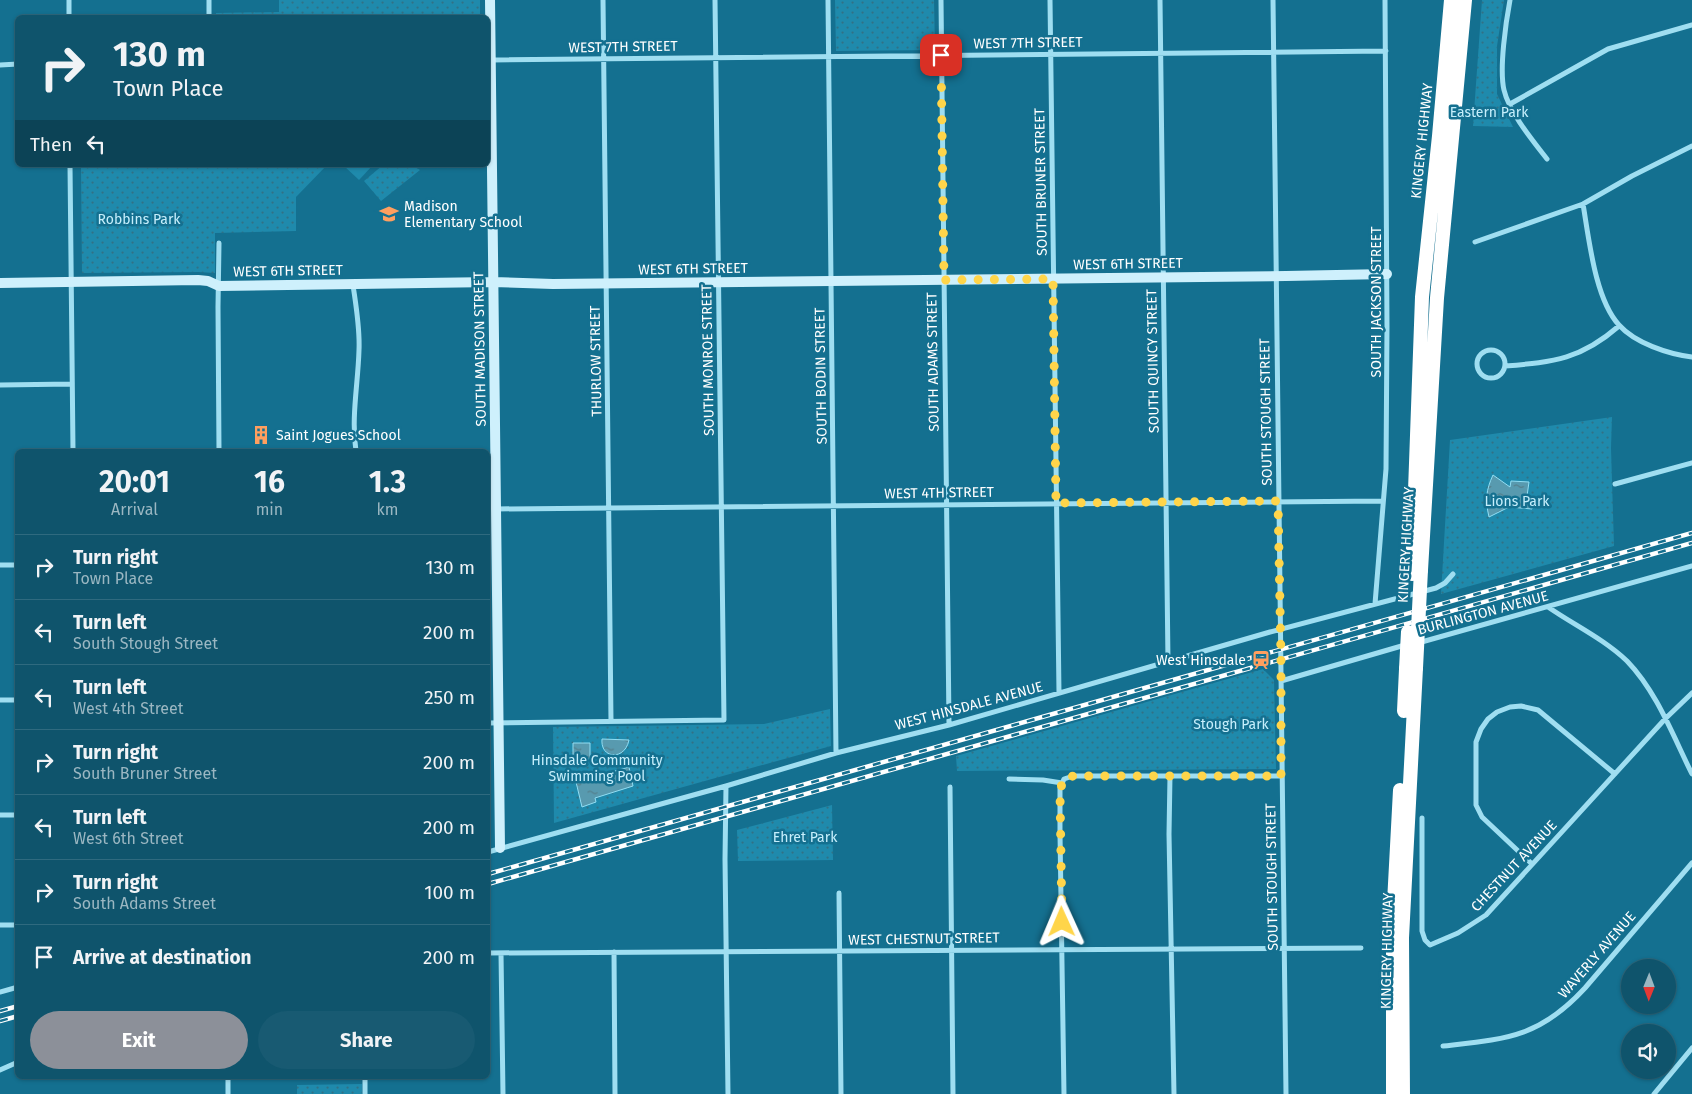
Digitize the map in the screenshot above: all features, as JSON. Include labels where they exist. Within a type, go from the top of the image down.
[{"type":"highway","name":"KINGERY HIGHWAY","points":[[1416,572],[1422,297],[1451,0]]},
{"type":"highway","name":"KINGERY HIGHWAY","points":[[1403,1094],[1402,938],[1416,572],[1437,298],[1465,0]]},
{"type":"highway","name":"KINGERY HIGHWAY","points":[[1393,1094],[1393,921],[1411,669]]},
{"type":"street","points":[[69,0],[69,15]]},
{"type":"street","points":[[209,0],[210,15]]},
{"type":"street","name":"SOUTH MADISON STREET","points":[[490,0],[496,509],[492,554],[500,848]]},
{"type":"street","name":"THURLOW STREET","points":[[603,0],[611,721]]},
{"type":"street","name":"SOUTH MONROE STREET","points":[[611,721],[724,720],[715,0]]},
{"type":"street","name":"SOUTH BODIN STREET","points":[[828,0],[836,752]]},
{"type":"street","name":"SOUTH ADAMS STREET","points":[[941,0],[949,724]]},
{"type":"street","name":"SOUTH BRUNER STREET","points":[[1050,0],[1059,693]]},
{"type":"street","name":"SOUTH QUINCY STREET","points":[[1160,0],[1168,662]]},
{"type":"street","name":"SOUTH STOUGH STREET","points":[[1272,0],[1286,1094]]},
{"type":"street","name":"SOUTH JACKSON STREET","points":[[1375,604],[1386,469],[1385,0]]},
{"type":"street","points":[[1510,0],[1502,78],[1504,90],[1522,125],[1547,159]]},
{"type":"street","points":[[1510,104],[1608,49],[1692,25]]},
{"type":"street","name":"WEST 7TH STREET","points":[[491,60],[1386,51]]},
{"type":"street","points":[[0,64],[15,64]]},
{"type":"street","points":[[1475,242],[1583,204],[1632,176],[1692,146]]},
{"type":"street","points":[[70,167],[73,449]]},
{"type":"street","points":[[1583,204],[1596,274],[1611,312],[1619,326],[1654,347],[1676,355],[1692,357]]},
{"type":"street","points":[[219,243],[219,449]]},
{"type":"street","name":"WEST 6TH STREET","points":[[0,283],[198,280],[219,286],[493,282],[606,283],[1163,278],[1387,274]]},
{"type":"street","points":[[352,284],[358,316],[359,349],[353,421],[356,449]]},
{"type":"street","points":[[1505,366],[1555,361],[1572,357],[1602,340],[1619,326]]},
{"type":"street","points":[[1497,350],[1504,357],[1505,366],[1504,370],[1497,377],[1487,378],[1479,372],[1477,359],[1483,351],[1497,350]]},
{"type":"street","points":[[0,385],[72,384]]},
{"type":"street","points":[[1615,484],[1692,462]]},
{"type":"street","name":"WEST 4TH STREET","points":[[496,509],[1383,501]]},
{"type":"street","points":[[0,565],[15,565]]},
{"type":"street","name":"BURLINGTON AVENUE","points":[[1281,680],[1403,646],[1433,640],[1692,566]]},
{"type":"street","name":"WEST HINSDALE AVENUE","points":[[490,851],[726,786],[836,752],[949,724],[1280,630],[1436,588],[1445,583],[1453,574]]},
{"type":"street","points":[[1548,607],[1598,639],[1626,661],[1646,686],[1665,719],[1692,774]]},
{"type":"street","name":"CHESTNUT AVENUE","points":[[1422,818],[1422,931],[1425,940],[1430,945],[1458,934],[1486,915],[1665,719],[1692,693]]},
{"type":"street","points":[[0,700],[15,700]]},
{"type":"street","points":[[1532,864],[1482,817],[1476,805],[1476,742],[1480,729],[1488,719],[1497,712],[1510,707],[1521,706],[1538,710],[1615,774]]},
{"type":"street","points":[[490,723],[611,721]]},
{"type":"street","points":[[1009,779],[1063,781],[1073,776],[1281,776]]},
{"type":"street","points":[[1170,776],[1174,1094]]},
{"type":"street","points":[[1063,781],[1060,834],[1064,1094]]},
{"type":"street","points":[[726,786],[728,1094]]},
{"type":"street","points":[[950,787],[953,1094]]},
{"type":"street","points":[[0,815],[15,815]]},
{"type":"street","name":"WAVERLY AVENUE","points":[[1443,1046],[1515,1036],[1540,1026],[1552,1018],[1568,1006],[1585,988],[1692,863]]},
{"type":"street","points":[[839,893],[841,1094]]},
{"type":"street","points":[[0,925],[15,925]]},
{"type":"street","name":"WEST CHESTNUT STREET","points":[[490,953],[1360,948]]},
{"type":"street","points":[[614,952],[615,1094]]},
{"type":"street","points":[[501,953],[503,1094]]},
{"type":"street","points":[[0,992],[15,988]]},
{"type":"street","points":[[1654,1094],[1692,1048]]},
{"type":"street","points":[[0,1070],[15,1063]]},
{"type":"street","points":[[228,1079],[228,1094]]},
{"type":"street","points":[[365,1079],[365,1094]]},
{"type":"green space","points":[[279,0],[480,0],[480,15],[216,15],[216,13],[279,12]]},
{"type":"green space","points":[[835,0],[934,0],[935,50],[836,51]]},
{"type":"green space","name":"Eastern Park","points":[[1482,0],[1504,0],[1497,46],[1497,94],[1513,127],[1473,126]]},
{"type":"green space","name":"Robbins Park","points":[[81,167],[325,167],[296,197],[296,231],[215,233],[215,273],[82,273]]},
{"type":"green space","points":[[345,167],[371,167],[359,180]]},
{"type":"green space","points":[[381,167],[415,167],[420,170],[381,201],[364,181]]},
{"type":"green space","name":"Lions Park","points":[[1612,417],[1614,546],[1441,594],[1450,440]]},
{"type":"green space","name":"Stough Park","points":[[1263,669],[1274,680],[1276,769],[957,771],[956,756]]},
{"type":"green space","name":"Hinsdale Community Swimming Pool","points":[[830,709],[831,746],[554,823],[553,727],[764,724]]},
{"type":"green space","name":"Ehret Park","points":[[832,805],[833,860],[738,861],[737,830]]},
{"type":"green space","points":[[362,1084],[362,1094],[297,1094],[297,1085]]},
{"type":"water","points":[[1493,475],[1510,487],[1511,481],[1529,482],[1527,496],[1533,498],[1532,509],[1509,507],[1489,517],[1487,495]]},
{"type":"water","points":[[602,739],[629,740],[623,752],[613,755],[605,751],[602,746]]},
{"type":"water","points":[[573,743],[590,743],[590,759],[573,759]]},
{"type":"water","points":[[629,767],[633,786],[595,798],[596,802],[582,807],[576,782]]},
{"type":"railway","points":[[490,873],[1692,533]]},
{"type":"railway","points":[[490,883],[1692,543]]},
{"type":"railway","points":[[0,1011],[15,1007]]},
{"type":"railway","points":[[0,1021],[15,1017]]},
{"type":"place","name":"Madison Elementary School","points":[[389,214]]},
{"type":"place","name":"Saint Jogues School","points":[[261,435]]},
{"type":"place","name":"West Hinsdale","points":[[1261,660]]},
{"type":"route","points":[[941,55],[944,280],[1053,279],[1056,503],[1278,501],[1281,776],[1073,776],[1064,779],[1060,788],[1062,922]]}]
